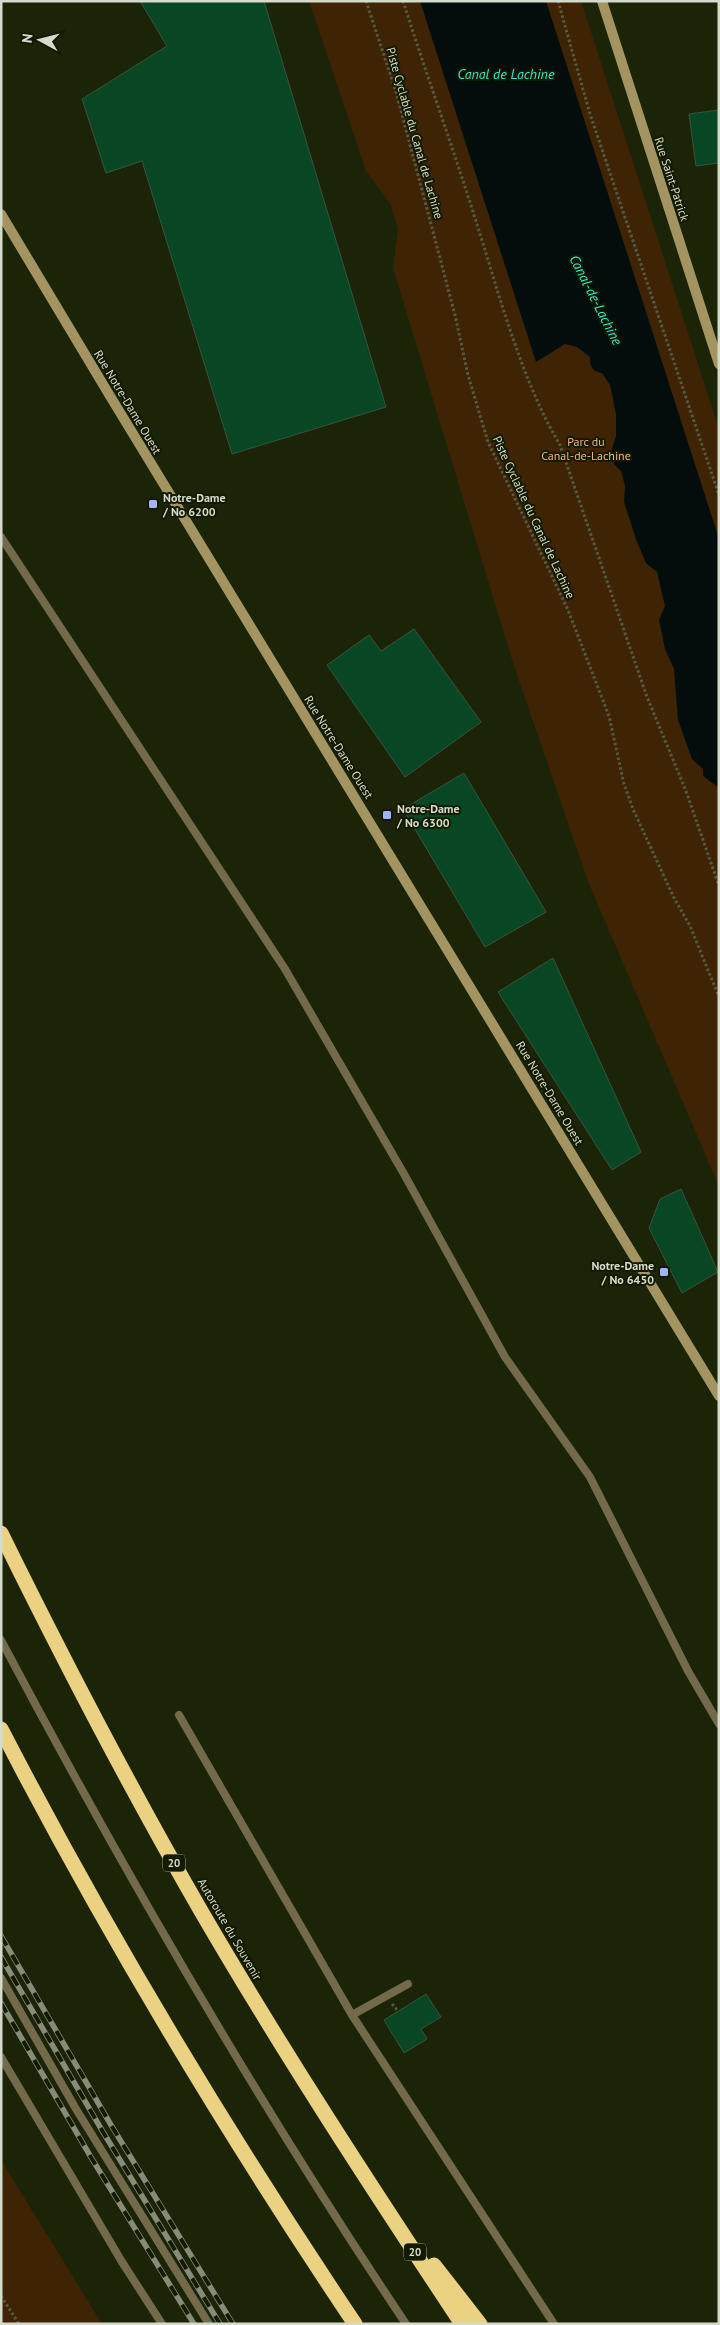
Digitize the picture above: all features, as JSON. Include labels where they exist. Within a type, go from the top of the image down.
[{"type":"highway","name":"Autoroute du Souvenir","points":[[1,1533],[94,1718],[201,1910],[258,2007],[368,2181],[462,2324]]},
{"type":"highway","points":[[1,1729],[65,1848],[184,2055],[355,2324]]},
{"type":"highway","points":[[368,2181],[480,2324]]},
{"type":"main road","name":"Rue Saint-Patrick","points":[[602,1],[719,364]]},
{"type":"main road","name":"Rue Notre-Dame Ouest","points":[[1,214],[125,421],[718,1392]]},
{"type":"lane","points":[[1,537],[285,969],[404,1174],[505,1356],[590,1477],[688,1671],[719,1724]]},
{"type":"lane","points":[[1,1640],[113,1848],[209,2014],[279,2129],[406,2324]]},
{"type":"lane","points":[[179,1715],[352,2015],[554,2324]]},
{"type":"lane","points":[[1,1978],[76,2109],[209,2324]]},
{"type":"lane","points":[[352,2015],[408,1984]]},
{"type":"lane","points":[[1,2057],[122,2262],[162,2324]]},
{"type":"path","name":"Piste Cyclable du Canal de Lachine","points":[[366,1],[396,92],[452,305],[468,375],[488,442],[568,610],[610,716],[624,784],[633,809],[673,896],[690,926],[719,997]]},
{"type":"path","points":[[402,1],[505,315],[530,383],[551,430],[560,445],[644,689],[686,791],[719,886]]},
{"type":"path","points":[[558,1],[590,114],[719,495]]},
{"type":"path","points":[[1,2296],[19,2324]]},
{"type":"green space","name":"Parc du Canal-de-Lachine","points":[[309,1],[581,1],[719,429],[719,1186],[589,884],[514,666],[393,268],[398,229],[390,203],[366,171]]},
{"type":"green space","points":[[1,2160],[102,2324],[1,2324]]},
{"type":"water","name":"Canal de Lachine","points":[[420,1],[546,1],[719,539],[719,788],[703,776],[703,769],[692,759],[678,720],[674,669],[665,649],[659,620],[665,606],[657,572],[646,563],[637,542],[624,502],[625,486],[621,471],[614,464],[612,448],[616,437],[616,414],[610,385],[602,373],[592,368],[590,357],[577,347],[565,344],[536,362]]},
{"type":"building","points":[[140,1],[264,1],[386,407],[232,454],[142,161],[106,173],[82,99],[167,46]]},
{"type":"building","points":[[719,110],[719,163],[696,166],[689,114]]},
{"type":"building","points":[[414,629],[481,722],[405,777],[327,665],[369,635],[381,651]]},
{"type":"building","points":[[464,773],[546,912],[485,947],[403,809]]},
{"type":"building","points":[[553,958],[641,1152],[612,1170],[498,992]]},
{"type":"building","points":[[681,1189],[718,1272],[682,1293],[649,1228],[660,1199]]},
{"type":"building","points":[[426,1994],[441,2017],[421,2029],[427,2039],[404,2053],[384,2020]]},
{"type":"railway","points":[[1,1936],[111,2125],[233,2324]]},
{"type":"railway","points":[[1,1957],[103,2132],[220,2324]]},
{"type":"railway","points":[[1,2003],[92,2159],[194,2324]]},
{"type":"place","name":"Notre-Dame / No 6200","points":[[153,504]]},
{"type":"place","name":"Notre-Dame / No 6300","points":[[387,815]]},
{"type":"place","name":"Notre-Dame / No 6450","points":[[664,1272]]},
{"type":"water label","name":"Canal-de-Lachine","points":[[596,300]]}]
